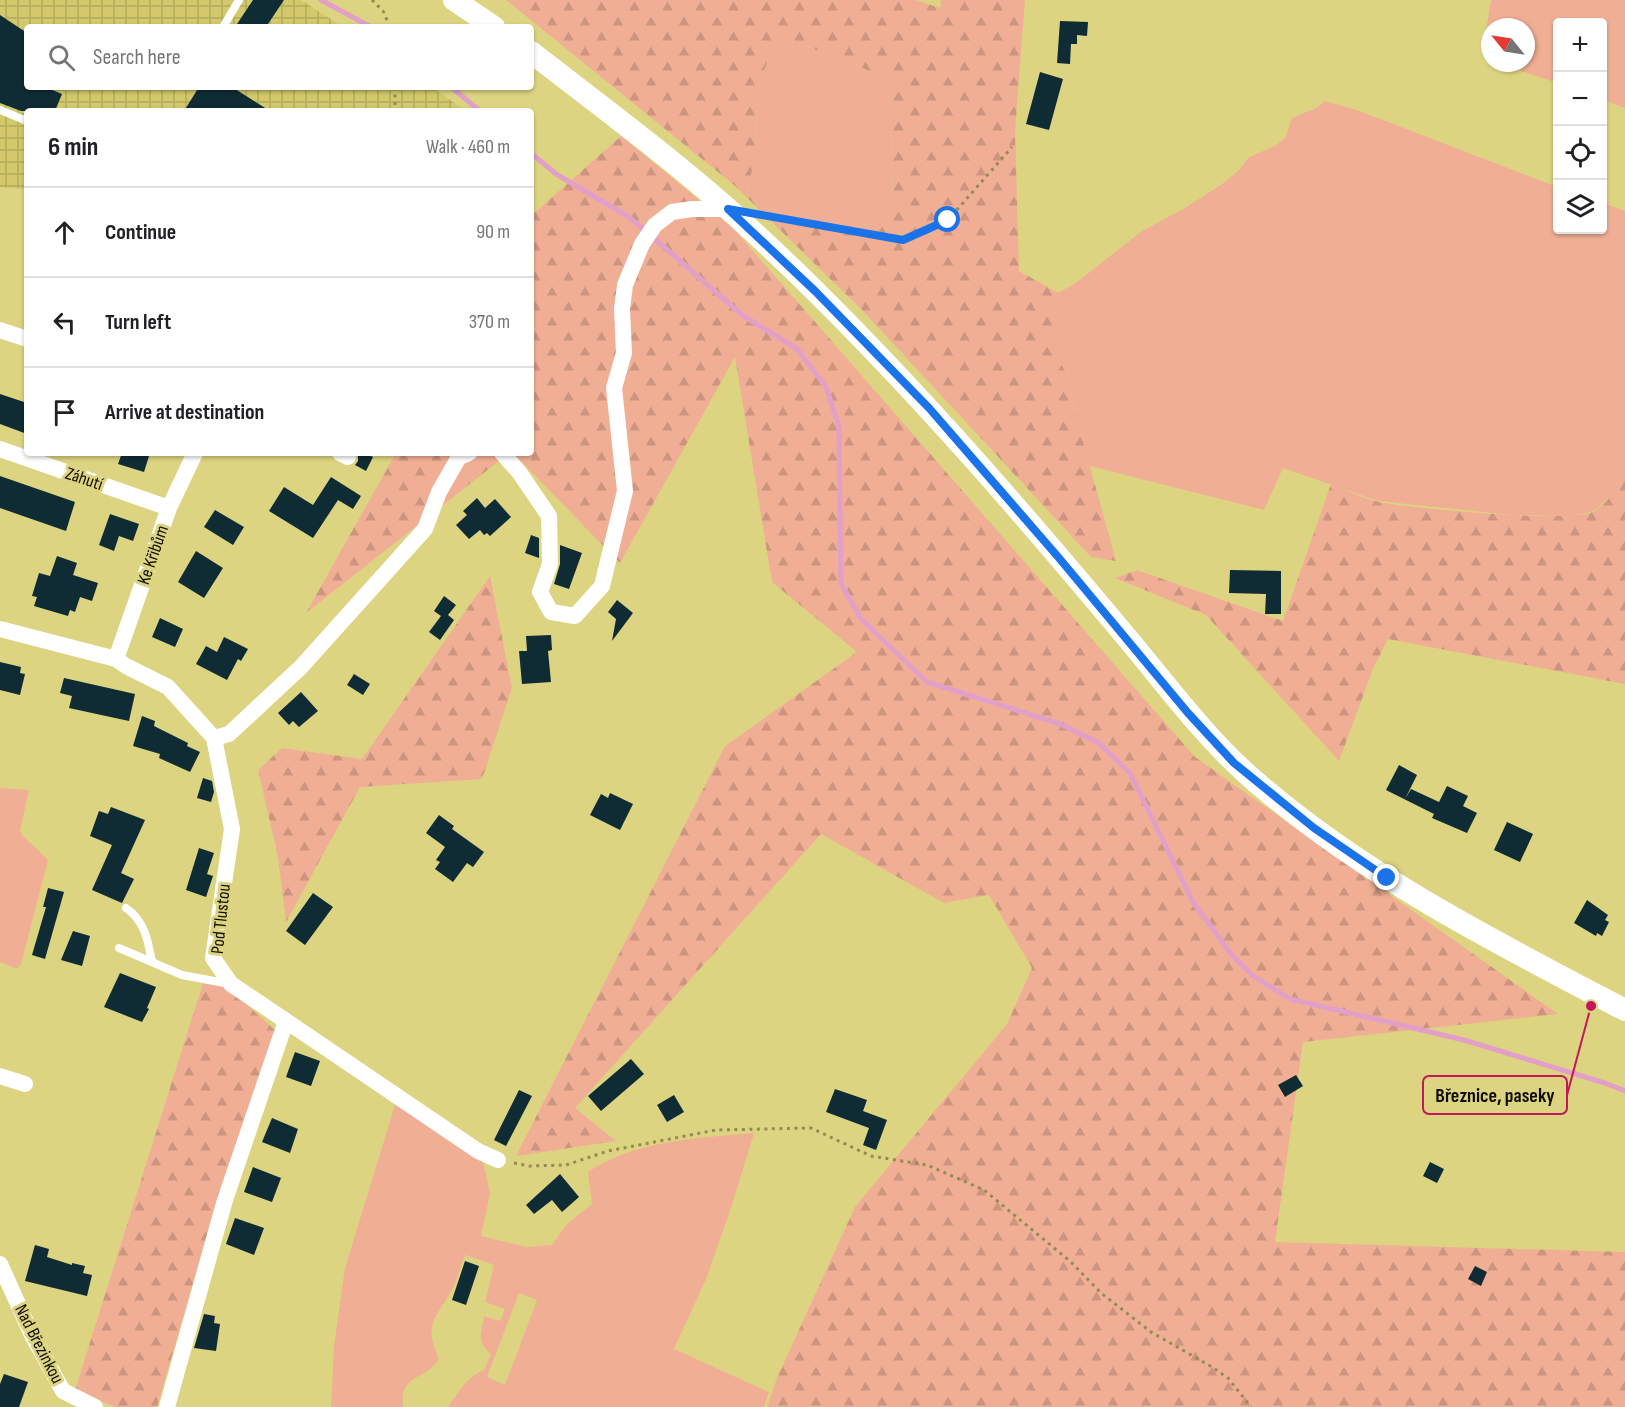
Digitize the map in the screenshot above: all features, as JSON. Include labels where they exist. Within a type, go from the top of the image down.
[{"type":"main road","points":[[454,0],[490,24]]},
{"type":"main road","points":[[534,54],[728,209],[815,291],[929,408],[1059,558],[1188,713],[1234,763],[1353,857],[1405,890],[1491,940],[1625,1010]]},
{"type":"street","points":[[505,456],[519,472],[549,516],[550,564],[540,592],[551,612],[575,616],[602,586],[625,491],[614,388],[624,353],[622,309],[625,285],[642,244],[655,225],[672,212],[692,209],[728,209]]},
{"type":"street","points":[[0,330],[24,338]]},
{"type":"street","name":"Záhutí","points":[[0,449],[169,508]]},
{"type":"street","name":"Ke Křibům","points":[[116,659],[169,508],[194,456]]},
{"type":"street","points":[[0,629],[116,659],[168,687],[214,738],[229,734],[301,667],[425,529],[439,492],[462,456]]},
{"type":"street","name":"Pod Tlustou","points":[[214,738],[232,829],[213,958],[231,984],[478,1151],[498,1160]]},
{"type":"street","points":[[167,1407],[225,1200],[286,1021]]},
{"type":"street","points":[[0,1076],[25,1084]]},
{"type":"street","name":"Nad Březinkou","points":[[0,1264],[32,1335],[63,1391],[95,1407]]},
{"type":"lane","points":[[225,24],[239,0]]},
{"type":"lane","points":[[0,110],[24,120]]},
{"type":"lane","points":[[126,908],[147,933],[152,962]]},
{"type":"lane","points":[[119,948],[182,975],[231,984]]},
{"type":"path","points":[[372,0],[383,11],[389,24]]},
{"type":"path","points":[[395,90],[395,108]]},
{"type":"path","points":[[763,215],[903,240],[948,220],[1012,147]]},
{"type":"path","points":[[498,1160],[529,1166],[566,1165],[617,1149],[716,1130],[811,1128],[871,1156],[927,1165],[984,1190],[1071,1262],[1101,1293],[1151,1332],[1228,1378],[1251,1407]]},
{"type":"shaded area","points":[[0,0],[301,0],[338,24],[24,24],[24,90],[436,90],[462,108],[24,108],[24,189],[0,187]]},
{"type":"green space","points":[[506,0],[916,0],[940,8],[941,0],[1025,0],[1015,131],[1019,271],[1058,293],[1053,308],[1053,353],[1069,376],[1073,405],[1116,561],[1091,557],[862,310],[734,185]],"holes":[[[785,42],[798,43],[890,81],[893,205],[887,215],[877,220],[840,232],[829,231],[780,215],[769,206],[748,195],[747,190],[756,155],[757,97],[762,76],[776,50]]]},
{"type":"green space","points":[[1491,0],[1625,0],[1625,108],[1607,101],[1607,18],[1553,18],[1553,82],[1525,72],[1535,72],[1535,18],[1488,18]]},
{"type":"green space","points":[[785,41],[798,43],[890,81],[893,205],[887,215],[840,232],[829,231],[780,215],[769,206],[748,195],[756,155],[757,97],[762,76],[767,63]]},
{"type":"green space","points":[[1325,101],[1357,110],[1553,185],[1553,234],[1607,234],[1607,204],[1625,211],[1625,471],[1615,493],[1594,511],[1572,516],[1512,515],[1378,501],[1283,468],[1264,510],[1090,466],[1073,405],[1069,376],[1053,353],[1053,308],[1058,293],[1077,282],[1142,231],[1185,208],[1222,184],[1238,171],[1249,157],[1275,146],[1285,138],[1292,118]]},
{"type":"green space","points":[[621,136],[732,227],[1195,757],[1558,1014],[1303,1042],[1275,1242],[1625,1252],[1625,1407],[767,1407],[777,1378],[855,1207],[1007,1024],[1032,968],[989,895],[944,903],[821,834],[575,1108],[616,1141],[516,1156],[725,746],[857,652],[772,582],[735,357],[620,563],[516,456],[534,456],[534,213]]},
{"type":"green space","points":[[394,456],[505,456],[306,613]]},
{"type":"green space","points":[[1625,471],[1625,684],[1388,639],[1373,669],[1339,761],[1206,615],[1115,578],[1137,570],[1283,621],[1331,484],[1379,502],[1397,505],[1490,514],[1580,515],[1595,511],[1605,503]]},
{"type":"green space","points":[[490,576],[512,688],[482,779],[360,787],[286,922],[278,857],[258,770],[282,748],[362,759]]},
{"type":"green space","points":[[0,788],[29,790],[20,831],[48,860],[21,964],[17,969],[0,962]]},
{"type":"green space","points":[[203,983],[228,988],[275,1030],[218,1197],[157,1407],[115,1407],[75,1390]]},
{"type":"green space","points":[[395,1105],[482,1157],[490,1194],[481,1236],[527,1247],[552,1245],[567,1224],[592,1204],[588,1172],[607,1161],[626,1153],[668,1142],[754,1133],[706,1279],[674,1349],[769,1392],[764,1407],[448,1407],[468,1381],[484,1370],[491,1354],[481,1341],[484,1316],[500,1321],[505,1309],[485,1302],[494,1265],[465,1255],[450,1294],[432,1326],[434,1345],[439,1358],[434,1365],[405,1388],[403,1407],[331,1407],[334,1346],[345,1268]],"holes":[[[519,1293],[537,1300],[505,1385],[487,1377]]]},
{"type":"building","points":[[253,0],[284,0],[268,24],[237,24]]},
{"type":"building","points":[[0,15],[24,31],[24,90],[52,90],[62,94],[56,108],[24,108],[24,111],[21,111],[0,103]]},
{"type":"building","points":[[1060,21],[1088,22],[1087,36],[1077,35],[1077,44],[1071,44],[1070,64],[1057,63]]},
{"type":"building","points":[[1040,72],[1063,79],[1049,130],[1026,124]]},
{"type":"building","points":[[197,90],[237,90],[265,108],[186,108]]},
{"type":"building","points":[[0,394],[24,402],[24,433],[0,424]]},
{"type":"building","points":[[121,456],[149,456],[144,472],[118,464]]},
{"type":"building","points":[[358,456],[373,457],[366,471],[355,465]]},
{"type":"building","points":[[0,476],[75,502],[66,531],[0,508]]},
{"type":"building","points":[[331,477],[361,496],[353,509],[338,500],[313,538],[269,511],[284,487],[313,505]]},
{"type":"building","points":[[477,498],[485,508],[495,499],[511,517],[490,536],[487,533],[484,535],[480,530],[469,539],[456,525],[467,515],[463,511]]},
{"type":"building","points":[[215,510],[244,527],[233,545],[204,527]]},
{"type":"building","points":[[110,514],[139,524],[133,541],[119,536],[114,551],[99,545]]},
{"type":"building","points":[[531,535],[539,538],[539,558],[525,553]]},
{"type":"building","points":[[560,545],[582,553],[569,589],[554,584],[560,564]]},
{"type":"building","points":[[196,551],[223,568],[204,598],[178,582]]},
{"type":"building","points":[[57,556],[77,563],[73,575],[98,583],[92,601],[80,597],[75,612],[70,610],[68,616],[34,606],[37,597],[32,596],[39,573],[50,576]]},
{"type":"building","points":[[1230,570],[1281,571],[1281,614],[1265,614],[1266,594],[1229,593]]},
{"type":"building","points":[[444,596],[456,605],[448,615],[454,620],[440,640],[429,632],[441,616],[434,611]]},
{"type":"building","points":[[617,600],[633,613],[612,641],[616,619],[608,612]]},
{"type":"building","points":[[160,618],[183,629],[175,647],[152,637]]},
{"type":"building","points":[[551,635],[552,650],[548,651],[551,682],[522,684],[519,651],[527,651],[526,636]]},
{"type":"building","points":[[224,637],[248,649],[241,661],[238,659],[227,680],[196,664],[206,646],[217,652]]},
{"type":"building","points":[[0,662],[21,667],[20,673],[25,674],[20,695],[0,690]]},
{"type":"building","points":[[354,674],[370,684],[363,695],[347,685]]},
{"type":"building","points":[[64,678],[135,694],[129,721],[69,708],[72,696],[60,693]]},
{"type":"building","points":[[301,692],[318,711],[299,727],[293,721],[289,725],[278,713]]},
{"type":"building","points":[[142,716],[155,721],[154,726],[188,743],[187,746],[200,752],[190,772],[159,758],[160,754],[133,746]]},
{"type":"building","points":[[1399,765],[1417,775],[1405,799],[1411,789],[1439,802],[1447,786],[1468,796],[1463,806],[1477,813],[1467,833],[1432,818],[1434,814],[1386,790]]},
{"type":"building","points":[[203,778],[212,781],[214,792],[211,802],[197,798]]},
{"type":"building","points":[[610,793],[633,804],[620,830],[590,815],[601,794],[608,798]]},
{"type":"building","points":[[111,807],[145,820],[121,873],[134,879],[122,903],[92,890],[112,845],[90,836],[99,811],[108,814]]},
{"type":"building","points":[[439,815],[454,826],[452,829],[484,852],[473,867],[467,863],[453,882],[435,869],[440,862],[436,860],[445,847],[426,833]]},
{"type":"building","points":[[1507,822],[1533,834],[1520,862],[1494,850]]},
{"type":"building","points":[[199,848],[214,853],[207,874],[213,876],[206,897],[186,890]]},
{"type":"building","points":[[48,888],[64,892],[45,959],[32,955],[46,907],[43,907]]},
{"type":"building","points":[[313,893],[333,907],[305,945],[286,931]]},
{"type":"building","points":[[1587,900],[1608,915],[1605,920],[1609,922],[1602,936],[1597,933],[1596,936],[1574,923]]},
{"type":"building","points":[[73,931],[90,936],[82,966],[61,960]]},
{"type":"building","points":[[120,973],[156,987],[142,1022],[104,1007]]},
{"type":"building","points":[[295,1052],[320,1061],[311,1086],[286,1077]]},
{"type":"building","points":[[631,1059],[644,1074],[601,1111],[588,1096]]},
{"type":"building","points":[[1296,1075],[1303,1086],[1285,1097],[1278,1085]]},
{"type":"building","points":[[835,1089],[867,1100],[863,1111],[887,1120],[876,1150],[863,1145],[869,1128],[826,1112]]},
{"type":"building","points":[[519,1090],[532,1096],[506,1146],[494,1140]]},
{"type":"building","points":[[674,1095],[684,1112],[667,1122],[657,1105]]},
{"type":"building","points":[[272,1118],[298,1129],[290,1153],[262,1142]]},
{"type":"building","points":[[1430,1162],[1444,1169],[1437,1183],[1423,1176]]},
{"type":"building","points":[[253,1167],[281,1178],[272,1202],[244,1192]]},
{"type":"building","points":[[560,1174],[579,1197],[562,1212],[552,1200],[534,1214],[526,1205]]},
{"type":"building","points":[[235,1218],[264,1228],[254,1255],[226,1244]]},
{"type":"building","points":[[35,1245],[49,1249],[47,1257],[72,1265],[72,1263],[85,1266],[83,1273],[92,1275],[87,1296],[25,1281]]},
{"type":"building","points":[[465,1261],[479,1266],[466,1305],[452,1300]]},
{"type":"building","points":[[1475,1266],[1487,1272],[1481,1286],[1468,1279]]},
{"type":"building","points":[[204,1314],[215,1316],[214,1323],[220,1324],[216,1351],[194,1348]]},
{"type":"building","points":[[4,1374],[28,1382],[19,1407],[0,1407],[0,1384]]},
{"type":"waterway","points":[[321,0],[365,24]]},
{"type":"waterway","points":[[455,90],[476,108]]},
{"type":"waterway","points":[[534,156],[556,174],[629,217],[642,228]]},
{"type":"waterway","points":[[656,240],[742,315],[797,349],[826,387],[839,426],[841,584],[861,619],[927,682],[1060,724],[1099,743],[1130,773],[1193,902],[1232,955],[1253,976],[1290,999],[1464,1040],[1625,1091]]},
{"type":"place","name":"Březnice, paseky","points":[[1591,1006]]},
{"type":"route","points":[[948,220],[903,240],[728,209],[815,291],[929,408],[1059,558],[1188,713],[1234,763],[1314,828],[1353,857],[1387,878]]}]
